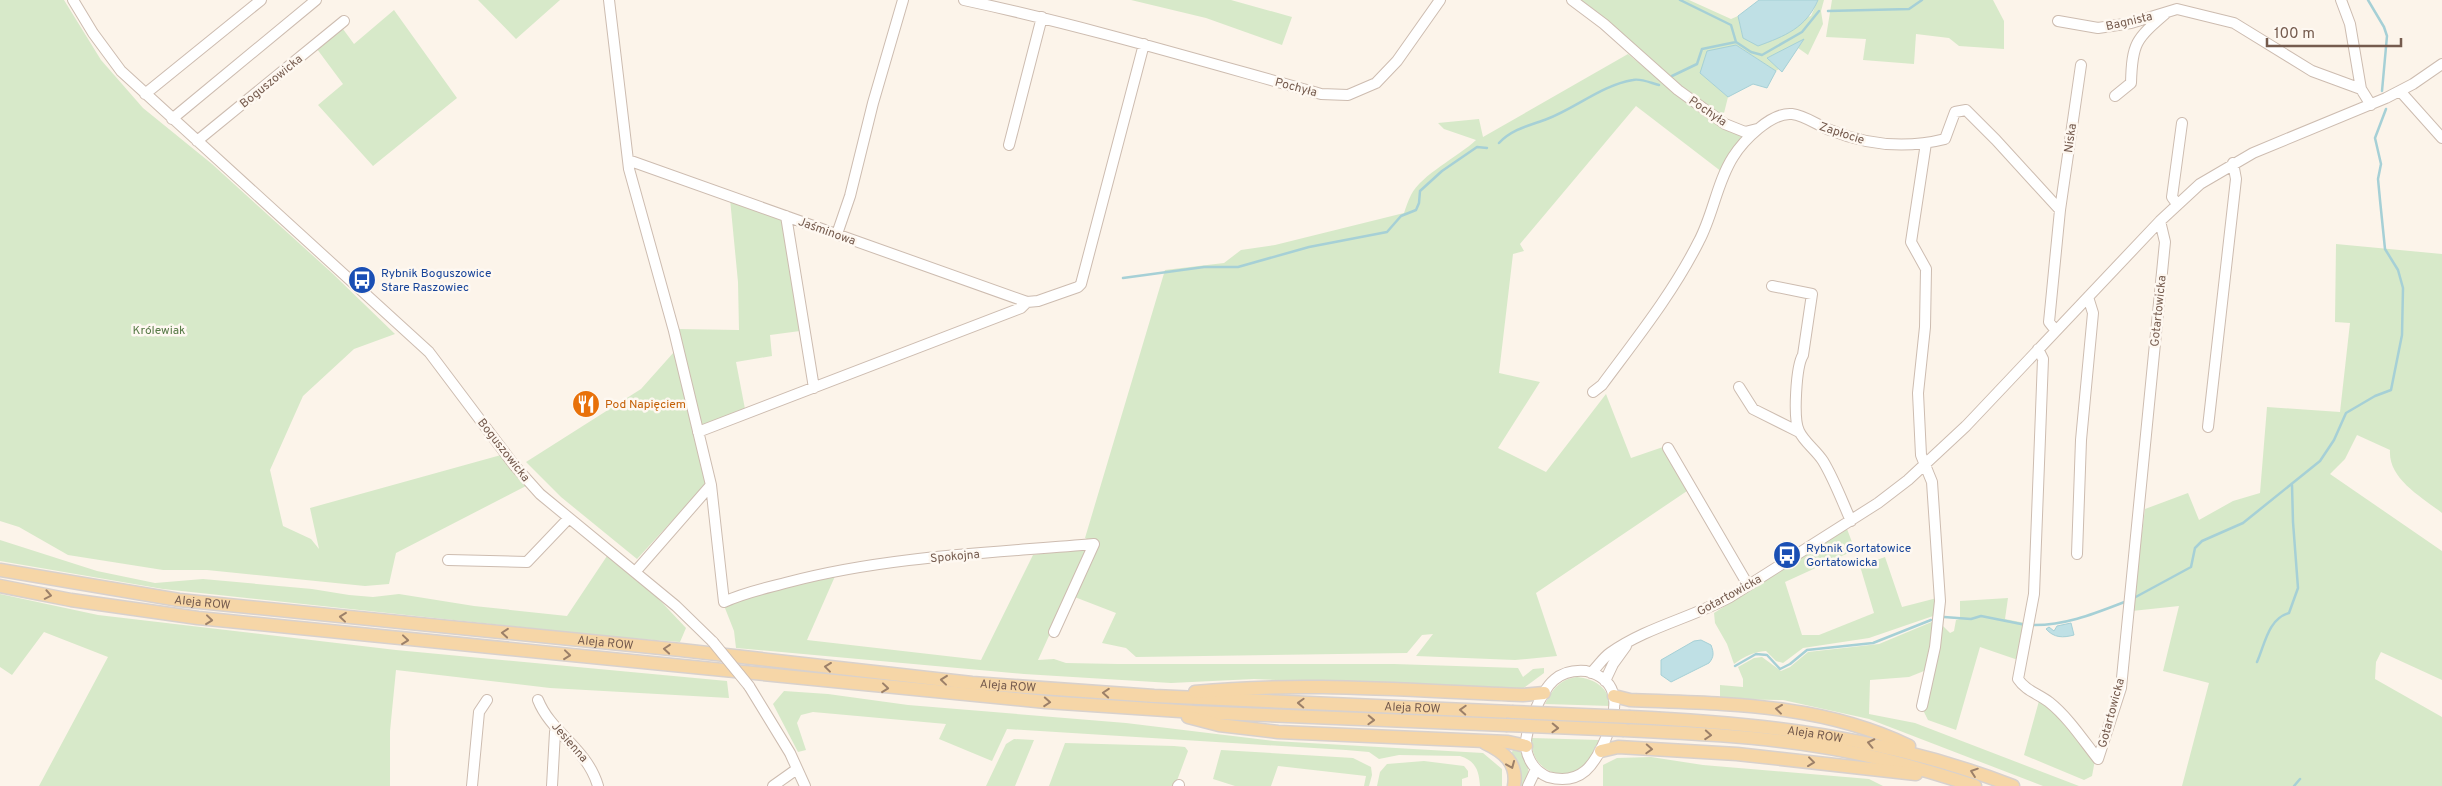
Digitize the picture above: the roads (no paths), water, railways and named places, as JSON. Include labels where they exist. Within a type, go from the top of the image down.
[{"type":"main road","name":"Aleja ROW","points":[[0,570],[189,601],[681,650],[938,679],[1154,696],[1727,722],[1805,731],[1870,742],[1935,759],[2013,786]]},
{"type":"main road","name":"Aleja ROW","points":[[0,586],[198,618],[967,696],[1163,710],[1735,736],[1803,744],[1868,756],[1975,786]]},
{"type":"main road","points":[[1154,696],[1243,687],[1296,686],[1523,695],[1544,693]]},
{"type":"main road","points":[[1614,696],[1630,700],[1766,707],[1819,715],[1878,731],[1935,759]]},
{"type":"main road","points":[[1163,710],[1220,725],[1256,730],[1514,742],[1526,746]]},
{"type":"main road","points":[[1482,741],[1502,751],[1510,759],[1515,774],[1514,786]]},
{"type":"main road","points":[[1600,751],[1618,748],[1736,754],[1944,776]]},
{"type":"street","name":"Boguszowicka","points":[[73,0],[93,33],[120,71],[429,352],[522,474],[568,519],[636,571],[713,642],[749,686],[790,753],[805,786]]},
{"type":"street","points":[[145,94],[261,0]]},
{"type":"street","points":[[172,119],[316,0]]},
{"type":"street","points":[[609,0],[628,160],[711,485],[636,571]]},
{"type":"street","points":[[837,234],[850,196],[902,0]]},
{"type":"street","name":"Pochyła","points":[[964,0],[1042,17],[1321,94],[1348,95],[1376,83],[1396,61],[1440,0]]},
{"type":"street","name":"Pochyła","points":[[1572,0],[1604,24],[1678,90],[1725,124],[1745,132],[1757,129]]},
{"type":"street","points":[[2341,0],[2350,24],[2361,89],[2371,105]]},
{"type":"street","name":"Bagnista","points":[[2058,21],[2098,28],[2131,23],[2177,9],[2234,23],[2312,71],[2361,89]]},
{"type":"street","points":[[2115,96],[2131,83],[2131,63],[2138,38],[2168,12]]},
{"type":"street","points":[[1009,144],[1042,17]]},
{"type":"street","name":"Boguszowicka","points":[[197,141],[344,21]]},
{"type":"street","points":[[698,432],[1021,308],[1027,302],[1038,301],[1078,287],[1084,279],[1144,44]]},
{"type":"street","name":"Gotartowicka","points":[[1591,673],[1610,653],[1650,631],[1708,608],[1748,586],[1892,493],[1966,426],[2160,221],[2200,184],[2233,163],[2265,147],[2371,105],[2400,91],[2442,64]]},
{"type":"street","name":"Niska","points":[[2060,210],[2081,65]]},
{"type":"street","points":[[2400,91],[2442,138]]},
{"type":"street","name":"Zapłocie","points":[[1593,392],[1602,385],[1679,277],[1700,239],[1733,157],[1757,129],[1775,117],[1792,114],[1831,131],[1884,145],[1926,144],[1945,139],[1955,112],[1966,110],[2060,210]]},
{"type":"street","points":[[2177,204],[2172,197],[2182,123]]},
{"type":"street","points":[[1922,706],[1935,647],[1940,602],[1932,482],[1921,455],[1918,393],[1925,327],[1926,269],[1911,242],[1926,144]]},
{"type":"street","name":"Jaśminowa","points":[[628,160],[1027,302]]},
{"type":"street","points":[[2208,427],[2236,178],[2233,163]]},
{"type":"street","points":[[2056,330],[2049,322],[2060,210]]},
{"type":"street","points":[[786,216],[814,388]]},
{"type":"street","name":"Gotartowicka","points":[[2038,349],[2042,359],[2034,594],[2018,679],[2024,688],[2049,702],[2074,727],[2098,759],[2121,688],[2165,242],[2160,221]]},
{"type":"street","points":[[1772,286],[1812,294],[1796,388],[1799,432]]},
{"type":"street","points":[[2077,554],[2081,440],[2093,313],[2088,297]]},
{"type":"street","points":[[1739,387],[1752,409],[1799,432],[1824,462],[1851,521]]},
{"type":"street","points":[[1668,448],[1748,586]]},
{"type":"street","name":"Spokojna","points":[[711,485],[724,602],[737,596],[816,575],[876,563],[1094,544],[1054,632]]},
{"type":"street","points":[[448,560],[527,562],[568,519]]},
{"type":"street","name":"Gotartowicka","points":[[1605,681],[1613,664],[1628,644]]},
{"type":"street","points":[[1574,671],[1591,673],[1605,681],[1614,696],[1614,717],[1594,764],[1583,775],[1567,780],[1550,778],[1536,769],[1528,756],[1526,746],[1527,731],[1550,684],[1563,674],[1574,671]]},
{"type":"street","points":[[472,786],[479,712],[486,700]]},
{"type":"street","name":"Jesienna","points":[[538,700],[546,714],[588,763],[598,786]]},
{"type":"street","points":[[552,786],[555,732],[558,728]]},
{"type":"street","points":[[773,786],[797,769]]},
{"type":"street","points":[[1528,786],[1536,769]]},
{"type":"street","points":[[1541,786],[1550,778]]},
{"type":"water","points":[[1759,0],[1818,0],[1807,18],[1794,30],[1758,46],[1743,38],[1738,16]]},
{"type":"water","points":[[1804,39],[1782,72],[1767,58]]},
{"type":"water","points":[[1736,45],[1776,71],[1767,88],[1753,84],[1728,97],[1700,73],[1707,51]]},
{"type":"water","points":[[2071,623],[2074,635],[2070,636],[2055,636],[2046,629],[2049,627],[2054,631],[2057,626]]},
{"type":"water","points":[[1701,640],[1711,645],[1713,650],[1712,659],[1709,663],[1671,682],[1661,675],[1661,660],[1694,641]]},
{"type":"waterway","points":[[1680,0],[1731,25],[1736,42]]},
{"type":"waterway","points":[[1828,11],[1909,9],[1922,0]]},
{"type":"waterway","points":[[2368,0],[2384,27],[2387,36],[2382,91]]},
{"type":"waterway","points":[[1672,76],[1697,64],[1702,49],[1736,42],[1751,52],[1762,55],[1802,32],[1819,11]]},
{"type":"waterway","points":[[1499,143],[1516,131],[1547,119],[1622,83],[1642,80],[1659,85]]},
{"type":"waterway","points":[[2132,599],[2191,567],[2195,548],[2202,541],[2243,523],[2320,461],[2334,440],[2346,413],[2375,396],[2391,390],[2402,335],[2403,288],[2398,270],[2385,249],[2378,179],[2381,164],[2375,138],[2386,109]]},
{"type":"waterway","points":[[1123,278],[1204,267],[1238,267],[1309,247],[1387,232],[1401,216],[1416,210],[1420,191],[1442,171],[1477,147],[1487,148]]},
{"type":"waterway","points":[[2257,662],[2268,633],[2276,621],[2289,613],[2298,588],[2292,485]]},
{"type":"waterway","points":[[2031,625],[2068,621],[2127,601]]},
{"type":"waterway","points":[[1944,617],[1971,619],[1981,616],[2026,625]]},
{"type":"waterway","points":[[1735,666],[1756,654],[1767,655],[1780,669],[1790,664],[1807,650],[1873,643],[1931,620]]},
{"type":"waterway","points":[[2294,786],[2300,779]]},
{"type":"place","name":"Rybnik Boguszowice Stare Raszowiec","points":[[362,280]]},
{"type":"place","name":"Pod Napięciem","points":[[586,404]]},
{"type":"place","name":"Rybnik Gortatowice Gortatowicka","points":[[1787,555]]},
{"type":"park label","name":"Królewiak","points":[[159,330]]}]
